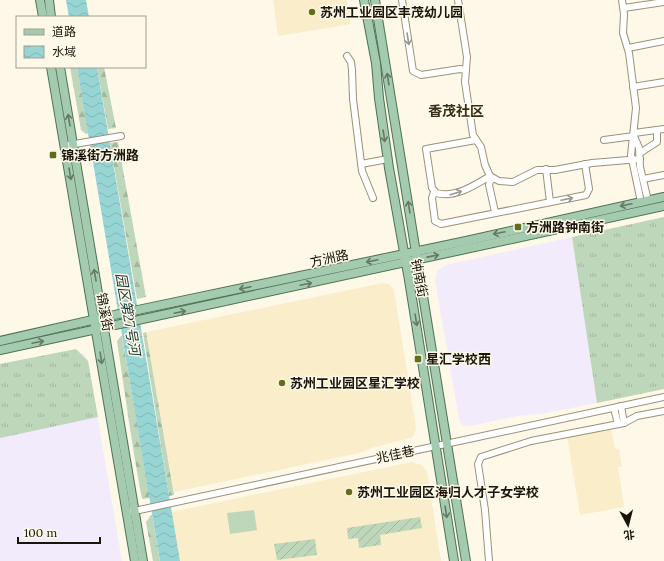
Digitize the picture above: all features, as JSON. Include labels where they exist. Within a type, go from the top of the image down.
[{"type":"main road","points":[[40,0],[43,16]]},
{"type":"main road","points":[[49,0],[51,16]]},
{"type":"main road","name":"钟南街","points":[[364,0],[376,63],[378,98],[454,561]]},
{"type":"main road","name":"钟南街","points":[[375,0],[466,561]]},
{"type":"main road","name":"锦溪街","points":[[51,68],[69,145]]},
{"type":"main road","name":"锦溪街","points":[[60,68],[69,145],[98,319],[131,512],[143,561]]},
{"type":"main road","name":"方洲路","points":[[0,350],[142,320],[664,197]]},
{"type":"main road","name":"方洲路","points":[[417,255],[664,206]]},
{"type":"main road","name":"方洲路","points":[[0,341],[114,315],[404,258]]},
{"type":"main road","name":"锦溪街","points":[[131,512],[135,561]]},
{"type":"street","points":[[402,0],[413,71],[415,74],[421,76],[460,69],[466,70]]},
{"type":"street","points":[[458,0],[467,57],[466,87],[476,140],[481,147],[485,165],[492,177],[499,181],[513,182],[533,172],[546,169],[555,170],[585,164],[632,159],[640,156],[656,142],[657,130]]},
{"type":"street","points":[[622,0],[624,8],[622,29],[628,48],[636,115],[631,146],[632,159],[645,201]]},
{"type":"street","points":[[624,8],[664,2]]},
{"type":"street","points":[[628,48],[664,41]]},
{"type":"street","points":[[347,56],[351,62],[353,99],[363,175],[373,198]]},
{"type":"street","points":[[633,87],[664,82]]},
{"type":"street","points":[[604,140],[664,129]]},
{"type":"street","points":[[634,134],[640,156],[645,201]]},
{"type":"street","points":[[69,145],[121,136]]},
{"type":"street","points":[[476,140],[426,149],[434,192],[432,198],[435,221],[437,223],[588,194],[590,189],[585,164]]},
{"type":"street","points":[[361,164],[388,159]]},
{"type":"street","points":[[546,169],[550,202]]},
{"type":"street","points":[[643,179],[664,175]]},
{"type":"street","points":[[434,192],[446,195],[454,194],[492,177]]},
{"type":"street","points":[[492,177],[489,185],[495,212]]},
{"type":"street","name":"兆佳巷","points":[[131,512],[664,397]]},
{"type":"street","points":[[618,407],[621,423]]},
{"type":"street","points":[[490,561],[485,510],[478,464],[481,457],[531,441],[621,423],[637,416],[664,411]]},
{"type":"shaded area","name":"苏州工业园区丰茂幼儿园","points":[[273,0],[347,0],[351,24],[278,36]]},
{"type":"shaded area","points":[[572,237],[597,403],[546,413],[517,416],[470,426],[463,426],[459,419],[435,280],[438,270],[446,265]]},
{"type":"shaded area","name":"苏州工业园区星汇学校","points":[[383,283],[389,284],[394,290],[416,428],[414,435],[411,438],[375,447],[359,453],[174,492],[146,332]]},
{"type":"shaded area","points":[[77,352],[84,354],[88,361],[122,561],[0,561],[0,364],[15,364]]},
{"type":"shaded area","points":[[611,428],[615,449],[619,449],[622,467],[618,467],[624,507],[580,515],[567,436]]},
{"type":"shaded area","name":"苏州工业园区海归人才子女学校","points":[[412,462],[422,465],[427,471],[441,561],[180,561],[171,512]]},
{"type":"green space","points":[[70,68],[77,68],[89,133],[86,134],[81,130]]},
{"type":"green space","points":[[97,68],[104,68],[116,128],[108,129]]},
{"type":"green space","points":[[118,142],[146,297],[137,299],[110,143]]},
{"type":"green space","points":[[664,217],[664,389],[597,403],[572,237]]},
{"type":"green space","points":[[146,332],[174,495],[169,496],[143,333]]},
{"type":"green space","points":[[121,336],[150,498],[142,499],[138,479],[117,341]]},
{"type":"green space","points":[[76,349],[88,361],[98,417],[0,438],[0,364]]},
{"type":"green space","points":[[254,510],[257,530],[230,534],[227,513]]},
{"type":"green space","points":[[152,514],[160,561],[153,561],[146,522]]},
{"type":"green space","points":[[420,517],[422,528],[380,535],[381,545],[359,548],[358,538],[348,539],[347,528]]},
{"type":"green space","points":[[315,539],[317,555],[277,560],[274,544]]},
{"type":"water","points":[[66,0],[86,0],[89,16],[69,16]]},
{"type":"water","name":"园区第27号河","points":[[77,68],[97,68],[180,561],[160,561]]},
{"type":"place","name":"苏州工业园区丰茂幼儿园","points":[[312,12]]},
{"type":"place","name":"锦溪街方洲路","points":[[53,155]]},
{"type":"place","name":"方洲路钟南街","points":[[518,227]]},
{"type":"place","name":"星汇学校西","points":[[418,359]]},
{"type":"place","name":"苏州工业园区星汇学校","points":[[282,383]]},
{"type":"place","name":"苏州工业园区海归人才子女学校","points":[[349,492]]},
{"type":"district","name":"香茂社区","points":[[456,111]]}]
